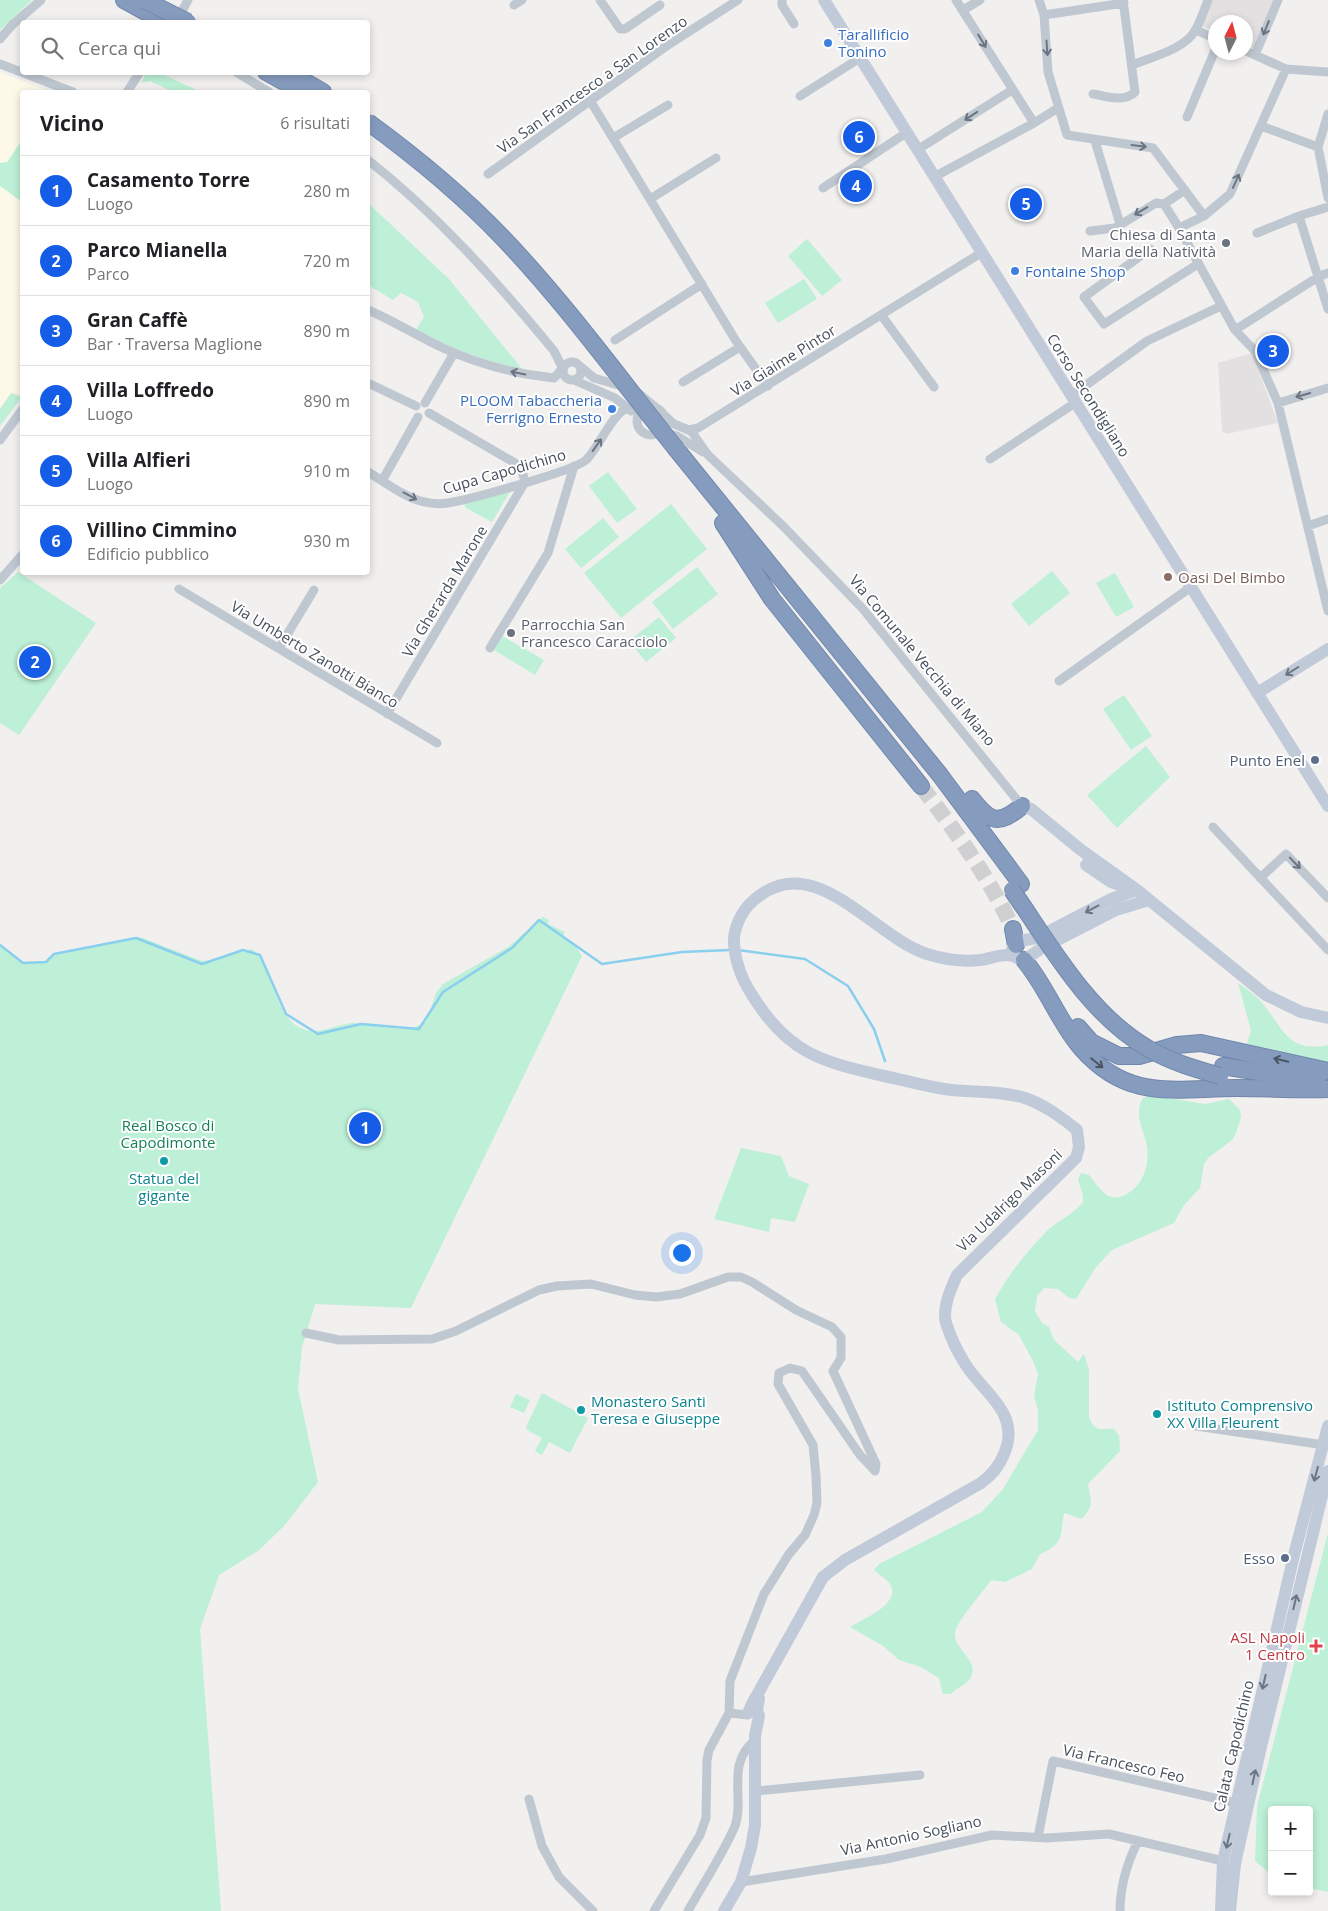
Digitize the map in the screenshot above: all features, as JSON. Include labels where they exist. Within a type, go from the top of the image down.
[{"type":"highway","points":[[124,0],[160,20]]},
{"type":"highway","points":[[144,0],[184,20]]},
{"type":"highway","points":[[271,75],[298,90]]},
{"type":"highway","points":[[294,75],[320,90]]},
{"type":"highway","points":[[370,124],[440,179],[504,239],[555,298],[677,449],[727,520],[940,775],[1017,887],[1089,997],[1116,1026],[1148,1049],[1184,1066],[1220,1076],[1328,1089]]},
{"type":"highway","points":[[370,138],[440,193],[496,247],[677,449]]},
{"type":"highway","points":[[727,520],[772,599],[921,786]]},
{"type":"highway","points":[[727,520],[796,583],[825,616],[984,814],[992,819],[1000,819],[1011,815],[1022,806]]},
{"type":"highway","points":[[1017,887],[1096,990],[1123,1017],[1154,1039],[1187,1056],[1223,1066],[1259,1072],[1328,1078]]},
{"type":"highway","points":[[1022,951],[1080,1047],[1097,1064],[1121,1079],[1147,1088],[1174,1091],[1236,1088],[1328,1089]]},
{"type":"highway","points":[[1022,951],[1084,1036],[1109,1053],[1119,1056],[1139,1056],[1177,1045],[1201,1043],[1328,1071]]},
{"type":"street","points":[[0,39],[12,25],[42,0]]},
{"type":"street","points":[[177,20],[188,0]]},
{"type":"street","points":[[600,0],[620,29],[625,29],[660,5]]},
{"type":"street","name":"Via San Francesco a San Lorenzo","points":[[488,174],[591,102],[665,47],[738,0]]},
{"type":"street","points":[[782,0],[782,5],[794,24]]},
{"type":"street","name":"Corso Secondigliano","points":[[824,0],[1328,806]]},
{"type":"street","points":[[956,0],[1034,123]]},
{"type":"street","points":[[963,10],[980,0]]},
{"type":"street","points":[[1039,0],[1044,15],[1048,72],[1068,135],[1095,141],[1153,148],[1204,216]]},
{"type":"street","points":[[1132,65],[1177,46],[1196,30],[1208,0]]},
{"type":"street","points":[[1278,0],[1255,55],[1286,69],[1328,72]]},
{"type":"street","points":[[1044,15],[1124,1],[1135,90],[1131,96],[1120,98],[1093,94]]},
{"type":"street","points":[[1196,30],[1208,35]]},
{"type":"street","points":[[800,96],[860,58]]},
{"type":"street","points":[[1187,118],[1211,60]]},
{"type":"street","points":[[0,64],[20,72]]},
{"type":"street","points":[[1179,228],[1204,216],[1230,194],[1286,69]]},
{"type":"street","points":[[29,75],[68,90]]},
{"type":"street","points":[[128,90],[138,75]]},
{"type":"street","points":[[241,75],[266,90]]},
{"type":"street","points":[[917,150],[1012,90]]},
{"type":"street","points":[[591,102],[740,347],[768,386]]},
{"type":"street","points":[[613,138],[668,105]]},
{"type":"street","points":[[934,177],[1058,108]]},
{"type":"street","points":[[1328,114],[1318,141],[1328,198]]},
{"type":"street","points":[[1261,126],[1318,147]]},
{"type":"street","points":[[823,188],[906,133]]},
{"type":"street","points":[[1095,141],[1120,224]]},
{"type":"street","points":[[650,199],[716,158]]},
{"type":"street","points":[[370,162],[453,235],[497,282],[554,351],[566,378],[574,380],[579,376],[581,367],[577,362],[571,361],[554,351]]},
{"type":"street","points":[[1090,231],[1115,228],[1156,203],[1164,204],[1185,190]]},
{"type":"street","points":[[1164,204],[1235,330],[1255,351],[1278,402],[1328,611]]},
{"type":"street","points":[[1257,233],[1299,216],[1328,207]]},
{"type":"street","points":[[1299,216],[1328,309]]},
{"type":"street","points":[[1150,249],[1084,297],[1104,324],[1198,264]]},
{"type":"street","name":"Via Giaime Pintor","points":[[677,449],[691,439],[693,431],[982,253]]},
{"type":"street","points":[[1235,330],[1318,277],[1328,273]]},
{"type":"street","points":[[615,340],[702,284]]},
{"type":"street","points":[[990,459],[1073,400],[1147,341],[1221,306]]},
{"type":"street","points":[[370,311],[454,353],[479,363],[525,374],[554,378],[560,374],[565,364],[571,361]]},
{"type":"street","points":[[882,316],[934,387]]},
{"type":"street","points":[[683,382],[740,347]]},
{"type":"street","points":[[425,403],[454,353]]},
{"type":"street","name":"Via Comunale Vecchia di Miano","points":[[581,367],[594,378],[638,393],[674,424],[693,431],[708,455],[784,527],[863,609],[1034,823],[1111,882],[1136,890]]},
{"type":"street","name":"Via Comunale Vecchia di Miano","points":[[574,380],[615,398],[628,409],[637,421],[640,429],[647,434],[660,431],[677,449],[708,455]]},
{"type":"street","points":[[370,383],[416,406]]},
{"type":"street","points":[[1278,402],[1328,388]]},
{"type":"street","points":[[416,406],[420,403],[425,403]]},
{"type":"street","points":[[425,403],[430,408],[430,413]]},
{"type":"street","points":[[416,406],[415,413],[418,417]]},
{"type":"street","name":"Cupa Capodichino","points":[[370,473],[416,500],[436,504],[456,502],[525,482],[585,461],[597,447],[617,414],[624,408],[628,409]]},
{"type":"street","points":[[637,421],[640,413],[647,408],[661,413],[664,423],[660,431]]},
{"type":"street","points":[[0,440],[20,413]]},
{"type":"street","points":[[418,417],[425,418],[430,413]]},
{"type":"street","points":[[430,413],[515,463],[522,471],[525,482]]},
{"type":"street","points":[[382,481],[418,417]]},
{"type":"street","points":[[490,648],[548,553],[574,466]]},
{"type":"street","name":"Via Gherarda Marone","points":[[388,714],[525,482]]},
{"type":"street","points":[[1308,526],[1328,519]]},
{"type":"street","points":[[0,580],[20,559]]},
{"type":"street","points":[[1059,681],[1191,587]]},
{"type":"street","name":"Via Umberto Zanotti Bianco","points":[[179,589],[437,743]]},
{"type":"street","points":[[279,648],[314,590]]},
{"type":"street","points":[[1257,693],[1328,649]]},
{"type":"street","name":"Via Comunale Vecchia di Miano","points":[[1022,806],[1031,809],[1081,850],[1149,900],[1266,995],[1301,1012],[1328,1018]]},
{"type":"street","points":[[1213,827],[1326,945]]},
{"type":"street","points":[[1260,878],[1286,854],[1328,898]]},
{"type":"street","points":[[1111,882],[1115,888],[1114,905]]},
{"type":"street","name":"Via Udalrigo Masoni","points":[[752,1716],[752,1704],[823,1577],[846,1560],[981,1483],[997,1468],[1007,1447],[1010,1428],[1001,1409],[964,1362],[946,1321],[948,1297],[956,1275],[1076,1158],[1079,1147],[1077,1130],[1055,1112],[1026,1099],[994,1092],[946,1089],[840,1066],[814,1056],[772,1026],[745,985],[736,958],[734,937],[742,914],[754,899],[770,889],[798,884],[816,886],[834,895],[900,942],[927,954],[969,961],[1022,951],[1114,905],[1136,890]]},
{"type":"street","name":"Via Udalrigo Masoni","points":[[1114,905],[1149,900]]},
{"type":"street","points":[[306,1333],[339,1340],[432,1339],[456,1331],[539,1290],[557,1286],[591,1284],[656,1298],[680,1294],[728,1276],[741,1277],[752,1282],[796,1310],[832,1327],[841,1337],[841,1358],[834,1371],[876,1464],[875,1471],[860,1455],[802,1371],[790,1368],[779,1372],[778,1384],[813,1444],[817,1503],[806,1535],[789,1554],[764,1594],[730,1681],[729,1713],[709,1750],[707,1760],[706,1818],[700,1835],[654,1911]]},
{"type":"street","points":[[1196,1426],[1326,1445]]},
{"type":"street","name":"Calata Capodichino","points":[[1220,1911],[1229,1863],[1236,1803],[1294,1555],[1326,1445],[1328,1426]]},
{"type":"street","name":"Calata Capodichino","points":[[1230,1911],[1229,1863],[1264,1732],[1328,1471]]},
{"type":"street","points":[[724,1911],[741,1882],[751,1848],[756,1791],[755,1738],[752,1716],[729,1713]]},
{"type":"street","points":[[688,1911],[735,1825],[738,1768],[745,1747],[755,1738]]},
{"type":"street","name":"Via Francesco Feo","points":[[1038,1837],[1053,1761],[1236,1803]]},
{"type":"street","points":[[756,1791],[920,1775]]},
{"type":"street","points":[[529,1799],[542,1846],[559,1877],[594,1911]]},
{"type":"street","name":"Via Antonio Sogliano","points":[[741,1882],[886,1859],[992,1834],[1038,1837],[1109,1834],[1229,1863]]},
{"type":"street","points":[[1120,1911],[1121,1892],[1129,1859],[1138,1841]]},
{"type":"shaded area","points":[[1211,0],[1275,0],[1255,49],[1253,48],[1253,15],[1208,15],[1208,28],[1201,25]]},
{"type":"shaded area","points":[[0,72],[46,90],[20,90],[20,395],[11,393],[0,409]]},
{"type":"shaded area","points":[[1252,353],[1278,423],[1226,434],[1222,431],[1218,363]]},
{"type":"green space","points":[[0,0],[32,0],[0,30]]},
{"type":"green space","points":[[145,75],[164,75],[197,90],[169,90],[150,81],[141,83]]},
{"type":"green space","points":[[20,143],[20,201],[0,186],[0,163],[7,162]]},
{"type":"green space","points":[[370,205],[449,279],[522,369],[468,353],[416,330],[424,317],[418,302],[401,293],[393,300],[370,286]]},
{"type":"green space","points":[[807,239],[842,280],[822,296],[788,256]]},
{"type":"green space","points":[[804,279],[817,299],[778,323],[765,303]]},
{"type":"green space","points":[[11,393],[20,396],[20,400],[0,426],[0,409]]},
{"type":"green space","points":[[608,472],[637,509],[617,523],[589,486]]},
{"type":"green space","points":[[511,490],[492,522],[466,508],[464,503]]},
{"type":"green space","points":[[671,504],[707,549],[621,618],[584,573]]},
{"type":"green space","points":[[603,518],[619,537],[581,568],[565,549]]},
{"type":"green space","points":[[697,567],[718,594],[673,629],[652,602]]},
{"type":"green space","points":[[1052,571],[1070,593],[1029,626],[1011,604]]},
{"type":"green space","points":[[18,572],[96,623],[19,735],[0,723],[0,588]]},
{"type":"green space","points":[[1115,573],[1134,607],[1116,617],[1096,583]]},
{"type":"green space","points":[[659,617],[676,638],[646,662],[629,641]]},
{"type":"green space","points":[[502,636],[544,660],[535,675],[494,650]]},
{"type":"green space","points":[[1124,695],[1152,736],[1131,750],[1103,709]]},
{"type":"green space","points":[[1146,746],[1170,777],[1117,828],[1087,795]]},
{"type":"green space","name":"Real Bosco di Capodimonte","points":[[543,917],[549,920],[548,924],[565,932],[562,938],[573,942],[582,956],[411,1308],[315,1304],[302,1347],[298,1389],[318,1482],[284,1526],[259,1550],[219,1575],[200,1629],[221,1911],[0,1911],[0,945],[23,963],[46,962],[54,954],[140,937],[202,961],[252,949],[266,969],[282,1009],[290,1020],[300,1028],[318,1031],[354,1023],[406,1029],[414,1028],[426,1022],[436,993],[443,984],[508,947]]},
{"type":"green space","points":[[1238,983],[1260,1000],[1281,1029],[1294,1042],[1314,1047],[1328,1045],[1328,1066],[1246,1047],[1251,1030]]},
{"type":"green space","points":[[1150,1095],[1205,1104],[1229,1099],[1240,1110],[1241,1117],[1236,1133],[1232,1140],[1208,1158],[1204,1164],[1200,1188],[1184,1205],[1174,1223],[1112,1250],[1096,1267],[1076,1299],[1069,1298],[1058,1289],[1044,1288],[1037,1296],[1035,1311],[1042,1323],[1049,1327],[1054,1340],[1078,1362],[1084,1354],[1089,1370],[1089,1417],[1092,1424],[1098,1429],[1114,1429],[1119,1435],[1120,1451],[1088,1484],[1091,1503],[1082,1519],[1064,1513],[1060,1539],[1053,1547],[1040,1554],[1032,1569],[1005,1582],[991,1580],[965,1614],[957,1627],[955,1638],[970,1661],[972,1673],[967,1682],[951,1694],[943,1694],[939,1678],[921,1667],[899,1660],[883,1646],[850,1627],[871,1616],[890,1599],[892,1593],[890,1584],[874,1570],[879,1564],[982,1512],[1003,1489],[1038,1430],[1038,1410],[1034,1396],[1038,1374],[1019,1335],[1001,1322],[995,1299],[1012,1272],[1032,1247],[1051,1227],[1083,1202],[1083,1195],[1078,1180],[1081,1173],[1089,1175],[1108,1196],[1119,1197],[1125,1195],[1137,1186],[1144,1173],[1148,1157],[1139,1110],[1143,1098]]},
{"type":"green space","points":[[741,1148],[781,1156],[789,1176],[809,1184],[795,1222],[771,1218],[769,1232],[714,1219]]},
{"type":"green space","points":[[542,1393],[588,1418],[570,1453],[549,1442],[542,1455],[535,1451],[542,1438],[527,1430],[526,1427]]},
{"type":"green space","points":[[516,1394],[530,1400],[524,1413],[510,1407]]},
{"type":"green space","points":[[1328,1533],[1328,1892],[1313,1889],[1313,1806],[1268,1806],[1268,1872],[1255,1861],[1257,1806]]},
{"type":"waterway","points":[[0,945],[23,963],[46,962],[54,954],[136,938],[202,964],[243,950],[260,955],[286,1014],[318,1034],[361,1024],[419,1029],[443,992],[512,948],[539,920],[602,964],[682,952],[730,950]]},
{"type":"waterway","points":[[738,950],[805,959],[848,986],[874,1029],[885,1061]]},
{"type":"tunnel","points":[[921,786],[983,873],[1013,929]]},
{"type":"place","name":"Tarallificio Tonino","points":[[828,43]]},
{"type":"place","name":"Villino Cimmino","points":[[859,137]]},
{"type":"place","name":"Villa Loffredo","points":[[856,186]]},
{"type":"place","name":"Villa Alfieri","points":[[1026,204]]},
{"type":"place","name":"Chiesa di Santa Maria della Natività","points":[[1226,243]]},
{"type":"place","name":"Fontaine Shop","points":[[1015,271]]},
{"type":"place","name":"Gran Caffè","points":[[1273,351]]},
{"type":"place","name":"PLOOM Tabaccheria Ferrigno Ernesto","points":[[612,409]]},
{"type":"place","name":"Oasi Del Bimbo","points":[[1168,577]]},
{"type":"place","name":"Parrocchia San Francesco Caracciolo","points":[[511,633]]},
{"type":"place","name":"Parco Mianella","points":[[35,662]]},
{"type":"place","name":"Punto Enel","points":[[1315,760]]},
{"type":"place","name":"Casamento Torre","points":[[365,1128]]},
{"type":"place","name":"Statua del gigante","points":[[164,1161]]},
{"type":"place","name":"Monastero Santi Teresa e Giuseppe","points":[[581,1410]]},
{"type":"place","name":"Istituto Comprensivo XX Villa Fleurent","points":[[1157,1414]]},
{"type":"place","name":"Esso","points":[[1285,1558]]},
{"type":"place","name":"ASL Napoli 1 Centro","points":[[1316,1646]]}]
